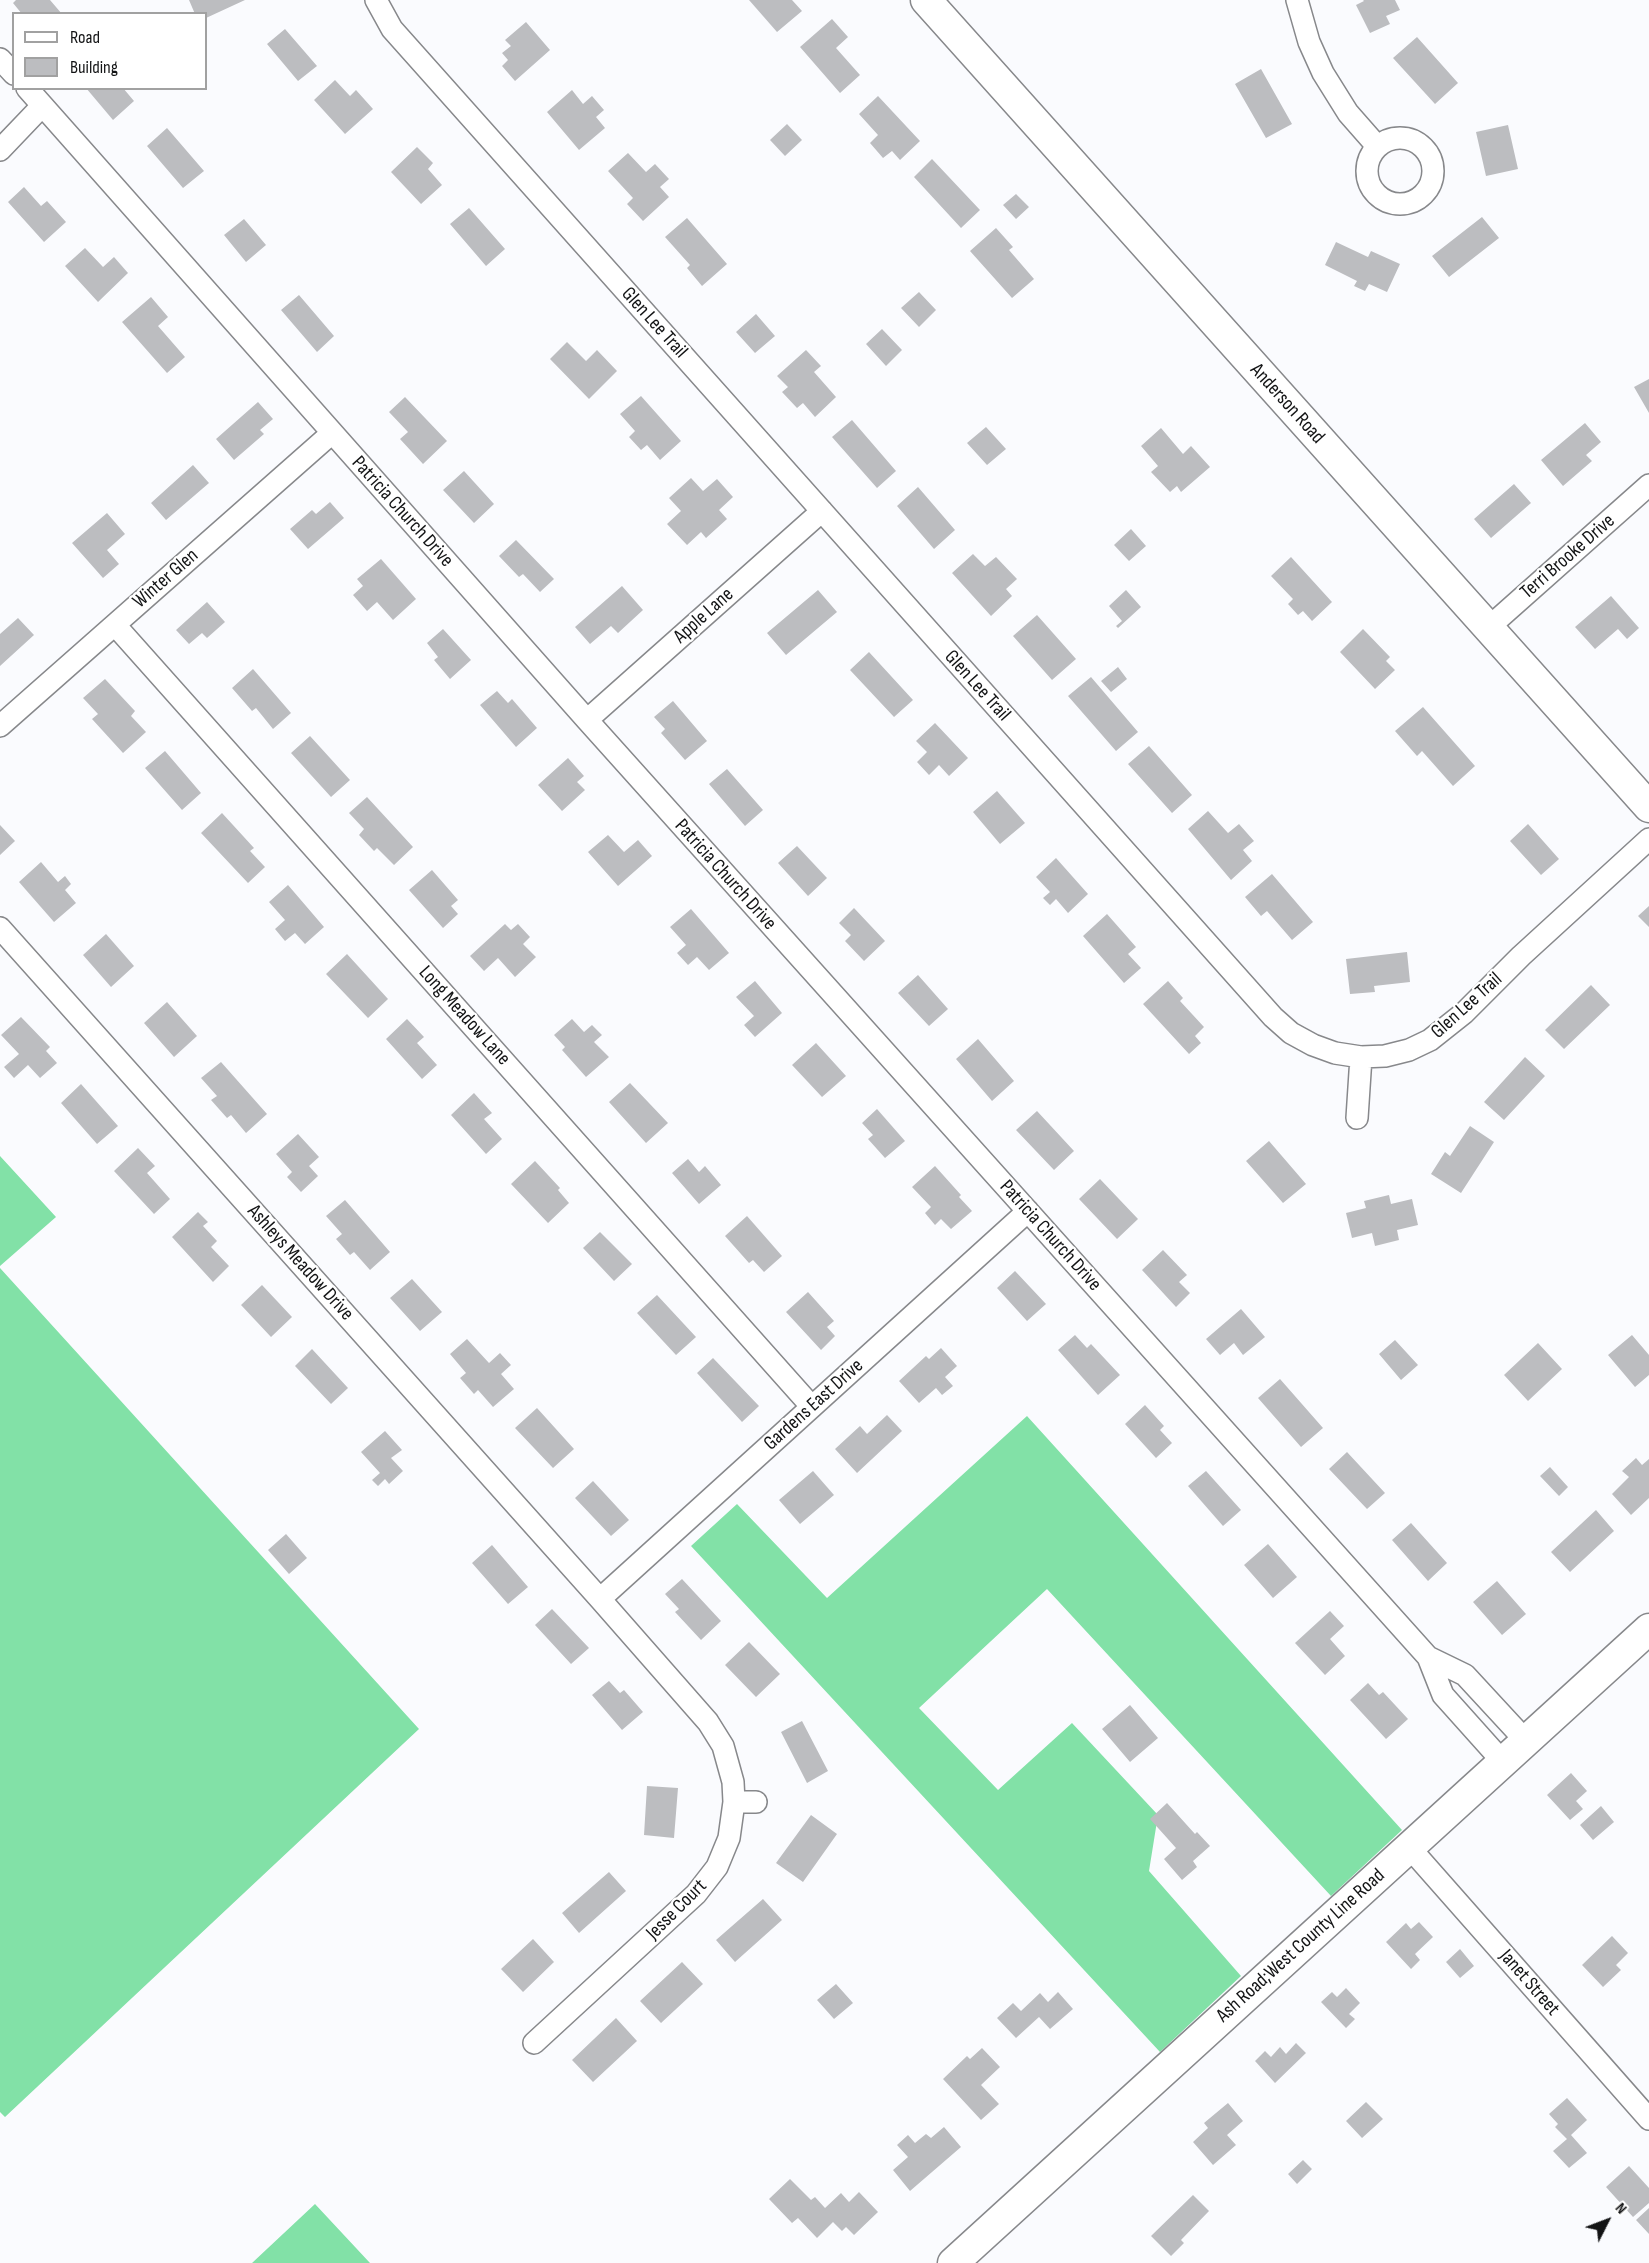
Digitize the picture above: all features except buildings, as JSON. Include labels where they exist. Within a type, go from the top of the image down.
[{"type":"street","name":"Glen Lee Trail","points":[[376,0],[392,29],[1273,1017],[1292,1033],[1313,1045],[1335,1053],[1361,1057],[1385,1056],[1430,1041],[1464,1013],[1521,956],[1649,839]]},
{"type":"street","name":"Anderson Road","points":[[926,0],[1649,807]]},
{"type":"street","points":[[1297,0],[1309,42],[1323,73],[1348,113],[1377,146]]},
{"type":"street","points":[[0,59],[12,72]]},
{"type":"street","name":"Patricia Church Drive","points":[[29,90],[586,720],[1428,1657],[1443,1695],[1503,1762]]},
{"type":"street","points":[[0,150],[42,106]]},
{"type":"street","name":"Winter Glen","points":[[0,726],[332,433]]},
{"type":"street","name":"Terri Brooke Drive","points":[[1488,628],[1649,485]]},
{"type":"street","name":"Apple Lane","points":[[586,720],[822,511]]},
{"type":"street","name":"Long Meadow Lane","points":[[115,625],[812,1407]]},
{"type":"street","name":"Ashleys Meadow Drive","points":[[0,928],[600,1599]]},
{"type":"street","points":[[1357,1119],[1361,1057]]},
{"type":"street","name":"Gardens East Drive","points":[[600,1599],[1028,1211]]},
{"type":"street","name":"Jesse Court","points":[[534,2043],[696,1894],[709,1879],[729,1839],[734,1802],[728,1758],[708,1722],[600,1599]]},
{"type":"street","name":"Ash Road;West County Line Road","points":[[953,2263],[1649,1629]]},
{"type":"street","name":"Patricia Church Drive","points":[[1428,1657],[1465,1675],[1526,1741]]},
{"type":"street","points":[[734,1802],[756,1802]]},
{"type":"street","name":"Janet Street","points":[[1409,1847],[1649,2119]]},
{"type":"green space","points":[[0,1156],[56,1217],[0,1266]]},
{"type":"green space","points":[[0,1268],[419,1729],[5,2117],[0,2112]]},
{"type":"green space","points":[[1027,1416],[1402,1830],[1331,1896],[1047,1589],[919,1708],[998,1790],[1072,1723],[1158,1815],[1149,1871],[1241,1976],[1160,2052],[691,1546],[737,1504],[827,1598]]},
{"type":"green space","points":[[315,2204],[370,2263],[252,2263]]}]
